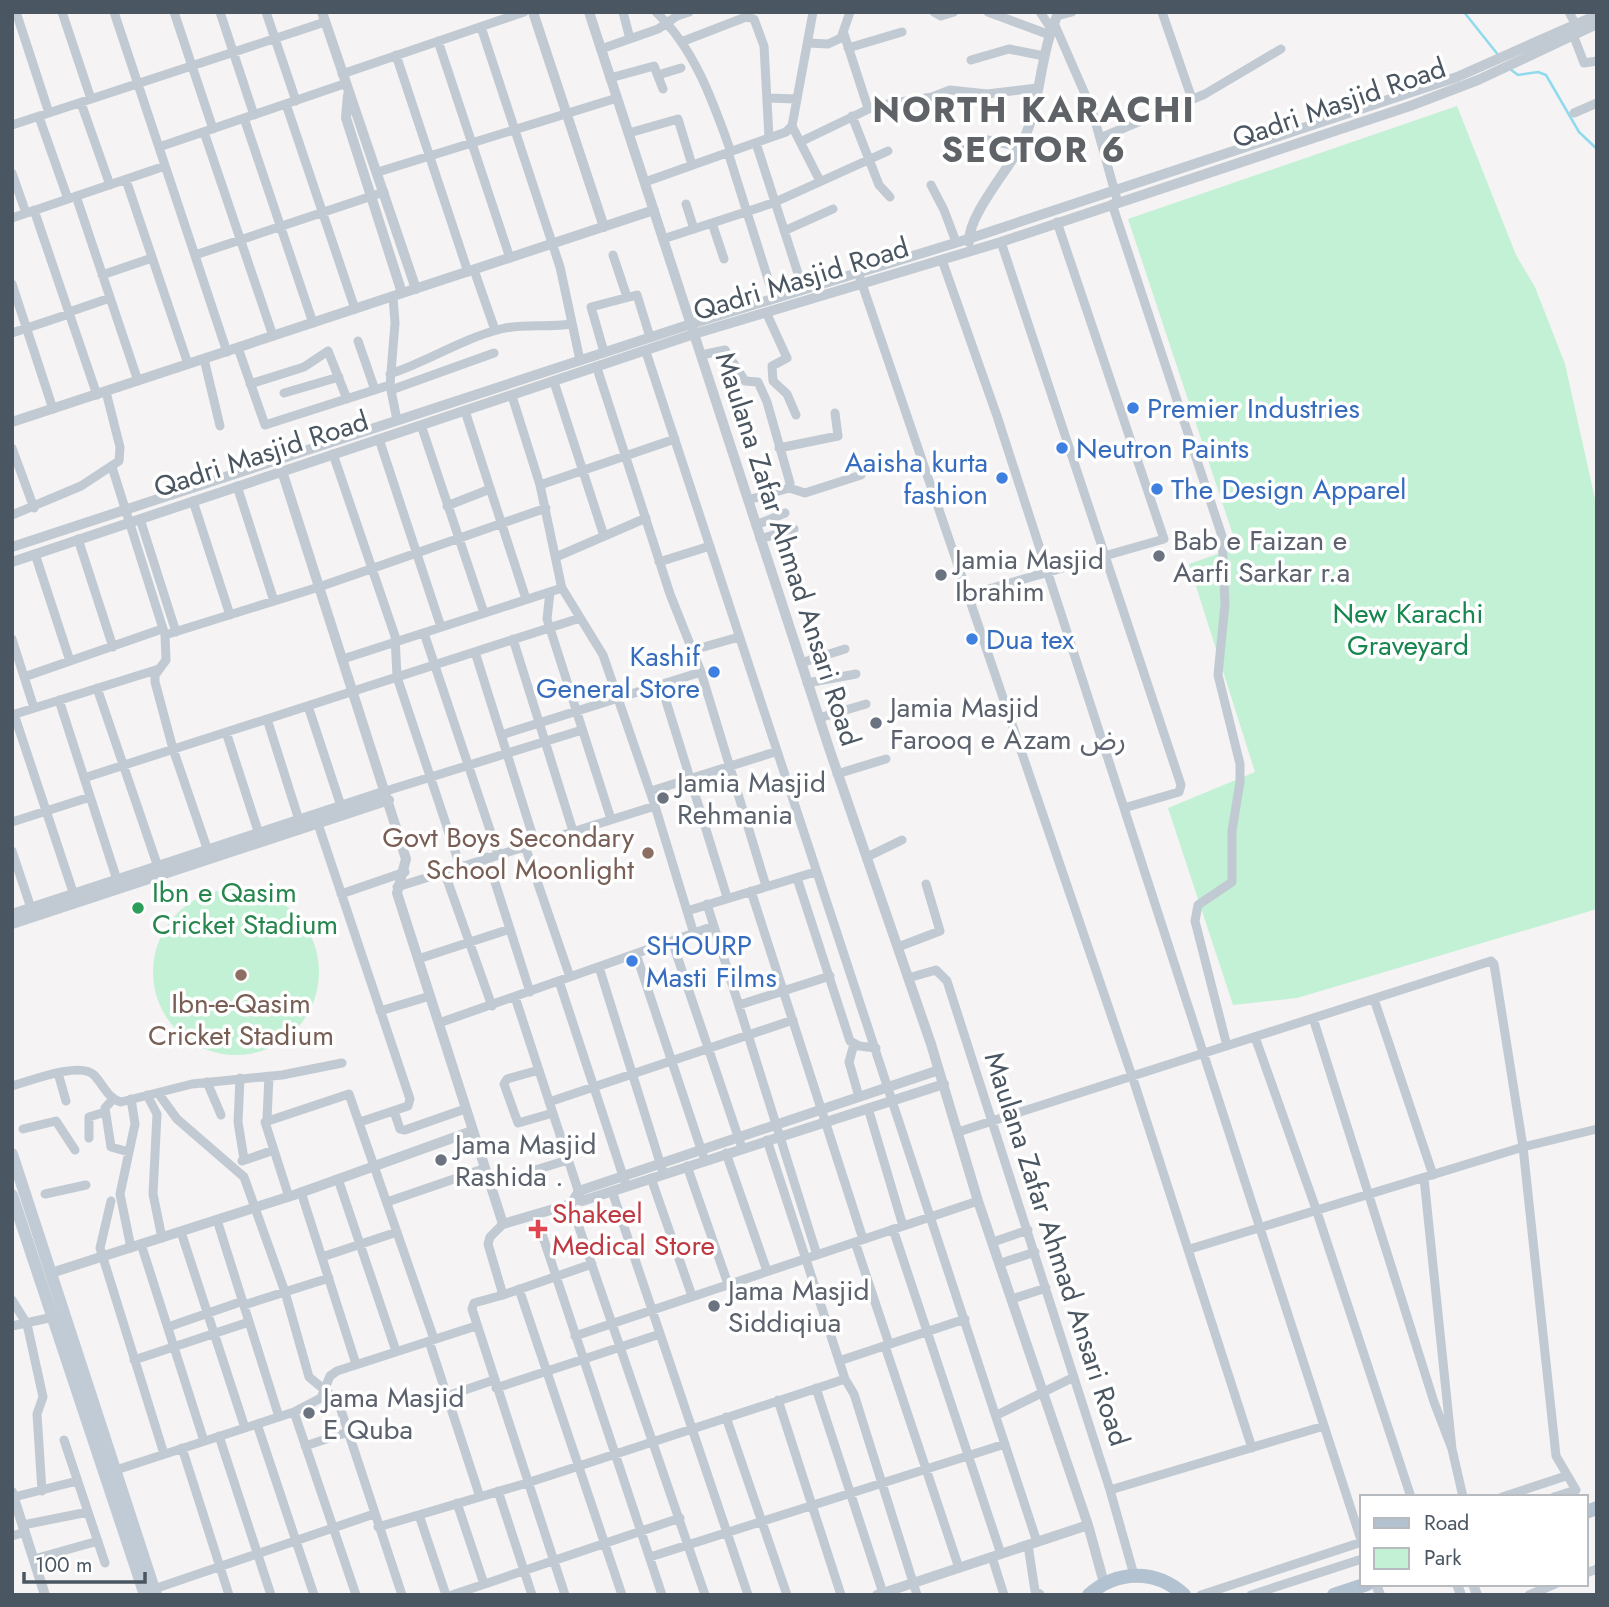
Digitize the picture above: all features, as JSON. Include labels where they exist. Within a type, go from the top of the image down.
[{"type":"main road","points":[[12,1154],[51,1273],[59,1316],[151,1593]]},
{"type":"main road","points":[[12,1195],[116,1470],[151,1593]]},
{"type":"main road","points":[[1088,1595],[1104,1583],[1134,1575],[1164,1581],[1184,1595]]},
{"type":"main road","points":[[1334,1595],[1363,1589]]},
{"type":"street","points":[[16,12],[44,115],[138,381]]},
{"type":"street","points":[[62,12],[110,185]]},
{"type":"street","points":[[174,12],[192,66],[240,240],[273,336]]},
{"type":"street","points":[[220,12],[281,226],[313,323]]},
{"type":"street","points":[[267,12],[322,212],[355,309]]},
{"type":"street","points":[[159,147],[345,84],[396,55],[524,12]]},
{"type":"street","points":[[533,12],[604,227]]},
{"type":"street","name":"Maulana Zafar Ahmad Ansari Road","points":[[589,12],[807,683],[944,1084],[978,1200],[1088,1525],[1104,1583]]},
{"type":"street","points":[[623,12],[630,39]]},
{"type":"street","points":[[656,12],[668,23],[681,42],[708,90],[730,152],[745,212],[774,298]]},
{"type":"street","points":[[601,48],[630,39],[689,12]]},
{"type":"street","points":[[813,12],[792,127],[820,181]]},
{"type":"street","points":[[850,12],[844,34],[868,108]]},
{"type":"street","points":[[933,12],[942,16],[954,12]]},
{"type":"street","points":[[988,12],[1055,23]]},
{"type":"street","points":[[1040,12],[1055,23],[1093,110],[1115,203],[1222,536],[1225,604],[1218,675],[1240,765],[1232,831],[1233,876],[1229,886],[1203,898],[1198,905],[1195,921],[1227,1046]]},
{"type":"street","points":[[971,251],[968,239],[973,223],[1027,132],[1044,56],[1055,23],[1072,12]]},
{"type":"street","points":[[1162,12],[1192,99]]},
{"type":"street","points":[[1569,12],[1584,63],[1597,61]]},
{"type":"street","points":[[118,13],[138,84],[227,352]]},
{"type":"street","name":"Qadri Masjid Road","points":[[1574,33],[1597,15]]},
{"type":"street","points":[[12,125],[275,38],[324,17],[416,289]]},
{"type":"street","points":[[681,42],[750,17],[762,38],[769,138]]},
{"type":"street","name":"Qadri Masjid Road","points":[[12,562],[237,485],[646,352],[692,329],[774,298],[803,289],[942,260],[1001,242],[1475,76],[1597,24]]},
{"type":"street","points":[[481,27],[552,244],[580,360]]},
{"type":"street","points":[[848,48],[902,32]]},
{"type":"street","points":[[808,43],[833,43],[844,34]]},
{"type":"street","points":[[438,41],[510,258]]},
{"type":"street","points":[[1100,138],[1192,99],[1281,49]]},
{"type":"street","points":[[971,60],[1009,50],[1044,56]]},
{"type":"street","points":[[396,55],[471,271],[495,330]]},
{"type":"street","points":[[610,78],[652,65],[663,89]]},
{"type":"street","points":[[658,75],[681,68]]},
{"type":"street","name":"Qadri Masjid Road","points":[[12,547],[650,337],[766,312],[956,242],[1475,76]]},
{"type":"street","points":[[345,84],[346,118],[398,295],[390,374],[397,420]]},
{"type":"street","points":[[800,142],[868,108],[932,97],[946,90],[988,94],[1037,88]]},
{"type":"street","points":[[768,98],[797,99]]},
{"type":"street","points":[[378,172],[617,99]]},
{"type":"street","points":[[1574,113],[1597,103]]},
{"type":"street","points":[[852,116],[879,185],[890,197]]},
{"type":"street","points":[[629,133],[678,119],[692,165]]},
{"type":"street","points":[[645,182],[756,143],[792,127]]},
{"type":"street","points":[[953,146],[983,139],[1020,147]]},
{"type":"street","points":[[756,143],[773,203],[803,289]]},
{"type":"street","points":[[663,239],[773,203],[888,151]]},
{"type":"street","points":[[12,218],[165,166]]},
{"type":"street","points":[[12,173],[101,393],[121,455],[112,467],[34,508],[12,515]]},
{"type":"street","points":[[126,180],[188,364]]},
{"type":"street","points":[[931,185],[956,242]]},
{"type":"street","points":[[195,255],[384,192]]},
{"type":"street","points":[[686,204],[694,229]]},
{"type":"street","points":[[784,231],[834,209]]},
{"type":"street","points":[[12,422],[654,210]]},
{"type":"street","points":[[968,595],[1106,558],[1160,541],[1164,534],[1057,222]]},
{"type":"street","points":[[712,223],[724,258]]},
{"type":"street","points":[[1001,242],[1181,785],[1179,792],[1124,808]]},
{"type":"street","points":[[613,255],[627,297]]},
{"type":"street","points":[[102,275],[152,258]]},
{"type":"street","points":[[942,260],[1048,573],[1360,1536]]},
{"type":"street","points":[[860,278],[1190,1249],[1252,1448]]},
{"type":"street","points":[[12,285],[53,409]]},
{"type":"street","points":[[604,352],[590,308],[627,297],[639,297],[650,337]]},
{"type":"street","points":[[12,333],[110,298]]},
{"type":"street","points":[[766,312],[787,358],[772,366],[773,381],[786,394],[796,415]]},
{"type":"street","points":[[390,374],[421,364],[466,339],[495,330],[571,324]]},
{"type":"street","points":[[358,341],[374,390]]},
{"type":"street","points":[[238,348],[265,425],[494,353]]},
{"type":"street","points":[[701,355],[725,350],[745,381],[758,382],[790,478],[789,488]]},
{"type":"street","points":[[250,384],[304,367],[326,351],[330,353],[347,399]]},
{"type":"street","points":[[646,352],[775,752],[894,1100],[996,1415],[1032,1544],[1035,1591],[1040,1594]]},
{"type":"street","points":[[204,359],[220,426]]},
{"type":"street","points":[[597,368],[659,562],[701,672],[766,886]]},
{"type":"street","points":[[284,393],[339,377]]},
{"type":"street","points":[[554,382],[604,536]]},
{"type":"street","points":[[512,396],[546,508],[562,589],[603,655],[655,806],[694,934]]},
{"type":"street","points":[[465,411],[526,600]]},
{"type":"street","points":[[779,448],[838,436],[835,413]]},
{"type":"street","points":[[421,425],[484,613]]},
{"type":"street","points":[[379,439],[441,628]]},
{"type":"street","points":[[540,485],[675,439]]},
{"type":"street","points":[[12,448],[34,508]]},
{"type":"street","points":[[333,454],[397,642],[397,677],[460,866]]},
{"type":"street","points":[[112,467],[125,509],[134,521],[176,632]]},
{"type":"street","points":[[282,471],[407,859],[405,872],[397,887],[483,1168],[503,1224]]},
{"type":"street","points":[[748,500],[789,488],[805,493],[861,475]]},
{"type":"street","points":[[237,485],[274,601]]},
{"type":"street","points":[[447,506],[490,489]]},
{"type":"street","points":[[193,501],[230,615]]},
{"type":"street","points":[[24,677],[113,647],[164,632],[176,632],[319,587],[546,508]]},
{"type":"street","points":[[756,525],[785,513]]},
{"type":"street","points":[[556,557],[646,518]]},
{"type":"street","points":[[134,521],[164,632],[166,660],[159,669],[155,682],[173,749],[209,855]]},
{"type":"street","points":[[760,539],[794,529]]},
{"type":"street","points":[[78,540],[113,647]]},
{"type":"street","points":[[659,562],[710,546]]},
{"type":"street","points":[[35,554],[70,662]]},
{"type":"street","points":[[344,659],[562,589]]},
{"type":"street","points":[[550,592],[546,610],[550,628],[611,819]]},
{"type":"street","points":[[84,778],[580,618]]},
{"type":"street","points":[[424,633],[498,854]]},
{"type":"street","points":[[693,650],[738,637]]},
{"type":"street","points":[[12,639],[34,708]]},
{"type":"street","points":[[513,639],[573,831]]},
{"type":"street","points":[[801,663],[845,649]]},
{"type":"street","points":[[475,652],[570,977]]},
{"type":"street","points":[[74,895],[13,714],[159,669]]},
{"type":"street","points":[[501,735],[701,672]]},
{"type":"street","points":[[807,683],[856,674]]},
{"type":"street","points":[[661,685],[727,897]]},
{"type":"street","points":[[97,688],[158,867]]},
{"type":"street","points":[[59,700],[117,880]]},
{"type":"street","points":[[819,718],[866,704]]},
{"type":"street","points":[[309,706],[341,806]]},
{"type":"street","points":[[267,719],[299,820]]},
{"type":"street","points":[[12,925],[209,855],[387,796],[431,776],[582,730]]},
{"type":"street","points":[[226,732],[259,834]]},
{"type":"street","points":[[650,791],[775,752]]},
{"type":"street","points":[[838,774],[886,759]]},
{"type":"street","points":[[12,822],[90,796]]},
{"type":"street","points":[[12,914],[158,867],[209,855],[299,820],[317,819],[341,806],[387,796]]},
{"type":"street","points":[[397,887],[655,806]]},
{"type":"street","points":[[317,819],[410,1099],[408,1106],[360,1122]]},
{"type":"street","points":[[867,857],[902,840]]},
{"type":"street","points":[[12,850],[31,908]]},
{"type":"street","points":[[487,857],[530,992]]},
{"type":"street","points":[[444,871],[492,1006]]},
{"type":"street","points":[[341,894],[405,872]]},
{"type":"street","points":[[687,911],[815,872]]},
{"type":"street","points":[[797,878],[854,1044],[849,1062],[859,1097]]},
{"type":"street","points":[[898,947],[940,931],[926,884]]},
{"type":"street","points":[[751,891],[826,1122],[887,1345],[959,1568]]},
{"type":"street","points":[[707,904],[817,1255]]},
{"type":"street","points":[[439,1023],[714,926]]},
{"type":"street","points":[[418,959],[510,929]]},
{"type":"street","points":[[672,941],[742,1148]]},
{"type":"street","points":[[636,954],[703,1154]]},
{"type":"street","points":[[958,1132],[1485,961],[1494,964],[1523,1147],[1556,1456],[1576,1490],[1560,1495]]},
{"type":"street","points":[[599,967],[662,1168]]},
{"type":"street","name":"Maulana Zafar Ahmad Ansari Road","points":[[908,978],[936,970],[947,981],[1110,1490],[1134,1575]]},
{"type":"street","points":[[739,1006],[830,976]]},
{"type":"street","points":[[559,981],[625,1180]]},
{"type":"street","points":[[380,1011],[430,996]]},
{"type":"street","points":[[515,997],[568,1160],[592,1264],[681,1518],[705,1595]]},
{"type":"street","points":[[1374,999],[1428,1176],[1452,1449]]},
{"type":"street","points":[[1313,1018],[1452,1449],[1464,1495]]},
{"type":"street","points":[[550,1102],[793,1020]]},
{"type":"street","points":[[1255,1037],[1316,1209],[1410,1495]]},
{"type":"street","points":[[854,1044],[876,1048]]},
{"type":"street","points":[[12,1086],[58,1073],[88,1071],[113,1099],[121,1102],[207,1082],[269,1076],[342,1063]]},
{"type":"street","points":[[539,1070],[507,1079],[504,1084],[518,1123],[553,1113]]},
{"type":"street","points":[[503,1295],[488,1244],[490,1237],[503,1224],[536,1216],[625,1180],[703,1154],[738,1136],[939,1070]]},
{"type":"street","points":[[58,1073],[66,1101]]},
{"type":"street","points":[[269,1076],[267,1119],[289,1196]]},
{"type":"street","points":[[240,1078],[239,1122],[244,1159]]},
{"type":"street","points":[[207,1082],[221,1115]]},
{"type":"street","points":[[576,1199],[612,1191],[625,1180],[651,1178],[662,1168],[687,1166],[703,1154],[726,1153],[944,1084]]},
{"type":"street","points":[[158,1093],[177,1119],[244,1177],[257,1207],[285,1292],[309,1377],[338,1401],[402,1595]]},
{"type":"street","points":[[267,1119],[346,1094],[351,1096],[397,1232],[480,1497]]},
{"type":"street","points":[[147,1095],[157,1114],[153,1194],[162,1238]]},
{"type":"street","points":[[113,1099],[106,1106],[105,1112],[111,1147],[129,1152]]},
{"type":"street","points":[[131,1099],[135,1124],[120,1194],[136,1246],[168,1327],[204,1441]]},
{"type":"street","points":[[868,1108],[927,1332],[968,1456],[1004,1595]]},
{"type":"street","points":[[394,1111],[400,1129],[405,1130],[465,1109]]},
{"type":"street","points":[[89,1138],[89,1117],[105,1112]]},
{"type":"street","points":[[23,1129],[56,1121],[75,1150]]},
{"type":"street","points":[[1190,1249],[1259,1225],[1368,1195],[1523,1147],[1597,1129]]},
{"type":"street","points":[[51,1273],[302,1192],[472,1131]]},
{"type":"street","points":[[767,1140],[804,1259],[845,1378],[854,1394],[917,1595]]},
{"type":"street","points":[[236,1168],[244,1159],[274,1150]]},
{"type":"street","points":[[726,1153],[767,1272]]},
{"type":"street","points":[[532,1171],[568,1160]]},
{"type":"street","points":[[687,1166],[728,1284]]},
{"type":"street","points":[[387,1202],[483,1168]]},
{"type":"street","points":[[651,1178],[692,1296]]},
{"type":"street","points":[[338,1179],[396,1351]]},
{"type":"street","points":[[45,1194],[86,1185]]},
{"type":"street","points":[[612,1191],[748,1595]]},
{"type":"street","points":[[302,1192],[356,1364]]},
{"type":"street","points":[[575,1336],[978,1200]]},
{"type":"street","points":[[111,1201],[100,1242],[102,1257],[164,1454]]},
{"type":"street","points":[[536,1216],[662,1595]]},
{"type":"street","points":[[217,1220],[279,1417]]},
{"type":"street","points":[[993,1242],[1028,1230]]},
{"type":"street","points":[[181,1232],[244,1428]]},
{"type":"street","points":[[322,1257],[397,1232]]},
{"type":"street","points":[[1001,1263],[1035,1252]]},
{"type":"street","points":[[565,1595],[476,1326],[474,1303],[592,1264]]},
{"type":"street","points":[[168,1327],[329,1278]]},
{"type":"street","points":[[1012,1299],[1046,1288]]},
{"type":"street","points":[[519,1289],[622,1595]]},
{"type":"street","points":[[12,1300],[27,1324],[43,1397],[37,1414],[42,1491]]},
{"type":"street","points":[[12,1326],[59,1316]]},
{"type":"street","points":[[839,1361],[965,1319]]},
{"type":"street","points":[[134,1360],[249,1322]]},
{"type":"street","points":[[116,1470],[294,1412],[317,1401],[330,1376],[356,1364],[476,1326]]},
{"type":"street","points":[[447,1396],[547,1371],[660,1334]]},
{"type":"street","points":[[996,1415],[1074,1377]]},
{"type":"street","points":[[378,1527],[527,1483],[845,1378]]},
{"type":"street","points":[[816,1388],[880,1594],[1088,1525]]},
{"type":"street","points":[[778,1400],[841,1595]]},
{"type":"street","points":[[294,1412],[356,1595]]},
{"type":"street","points":[[726,1417],[787,1595]]},
{"type":"street","points":[[257,1424],[314,1595]]},
{"type":"street","points":[[1110,1490],[1325,1426]]},
{"type":"street","points":[[305,1446],[348,1432]]},
{"type":"street","points":[[219,1436],[271,1595]]},
{"type":"street","points":[[64,1440],[105,1563]]},
{"type":"street","points":[[650,1557],[1005,1444]]},
{"type":"street","points":[[182,1448],[229,1595]]},
{"type":"street","points":[[1508,1495],[1566,1476]]},
{"type":"street","points":[[45,1595],[13,1495],[42,1491],[77,1481]]},
{"type":"street","points":[[498,1491],[532,1595]]},
{"type":"street","points":[[457,1503],[484,1584]]},
{"type":"street","points":[[12,1536],[24,1528],[88,1513]]},
{"type":"street","points":[[151,1593],[220,1566],[374,1514]]},
{"type":"street","points":[[419,1515],[446,1595]]},
{"type":"street","points":[[452,1595],[681,1518]]},
{"type":"street","points":[[34,1559],[98,1541]]},
{"type":"street","points":[[1200,1595],[1360,1543]]},
{"type":"street","points":[[1251,1595],[1360,1560]]},
{"type":"street","points":[[1529,1595],[1550,1586]]},
{"type":"green space","name":"New Karachi Graveyard","points":[[1457,106],[1516,255],[1535,287],[1565,364],[1597,508],[1597,909],[1297,998],[1233,1005],[1168,808],[1255,772],[1189,564],[1237,547],[1128,219]]},
{"type":"green space","points":[[236,889],[268,895],[295,913],[313,940],[319,972],[313,1004],[295,1031],[268,1049],[236,1055],[204,1049],[177,1031],[159,1004],[153,972],[159,940],[177,913],[204,895]]},
{"type":"waterway","points":[[1464,12],[1499,56]]},
{"type":"waterway","points":[[1510,69],[1518,75],[1538,72],[1546,75],[1579,132],[1597,149]]},
{"type":"place","name":"Premier Industries","points":[[1133,408]]},
{"type":"place","name":"Neutron Paints","points":[[1062,448]]},
{"type":"place","name":"Aaisha kurta fashion","points":[[1002,478]]},
{"type":"place","name":"The Design Apparel","points":[[1157,489]]},
{"type":"place","name":"Bab e Faizan e Aarfi Sarkar r.a","points":[[1159,556]]},
{"type":"place","name":"Jamia Masjid Ibrahim","points":[[941,575]]},
{"type":"place","name":"Dua tex","points":[[972,639]]},
{"type":"place","name":"Kashif General Store","points":[[714,672]]},
{"type":"place","name":"Jamia Masjid Farooq e Azam رض","points":[[876,723]]},
{"type":"place","name":"Jamia Masjid Rehmania","points":[[663,798]]},
{"type":"place","name":"Govt Boys Secondary School Moonlight","points":[[648,853]]},
{"type":"place","name":"Ibn e Qasim Cricket Stadium","points":[[138,908]]},
{"type":"place","name":"SHOURP Masti Films","points":[[632,961]]},
{"type":"place","name":"Ibn-e-Qasim Cricket Stadium","points":[[241,975]]},
{"type":"place","name":"Jama Masjid Rashida .","points":[[441,1160]]},
{"type":"place","name":"Shakeel Medical Store","points":[[538,1229]]},
{"type":"place","name":"Jama Masjid Siddiqiua","points":[[714,1306]]},
{"type":"place","name":"Jama Masjid E Quba","points":[[309,1413]]},
{"type":"district","name":"NORTH KARACHI SECTOR 6","points":[[1034,130]]}]
